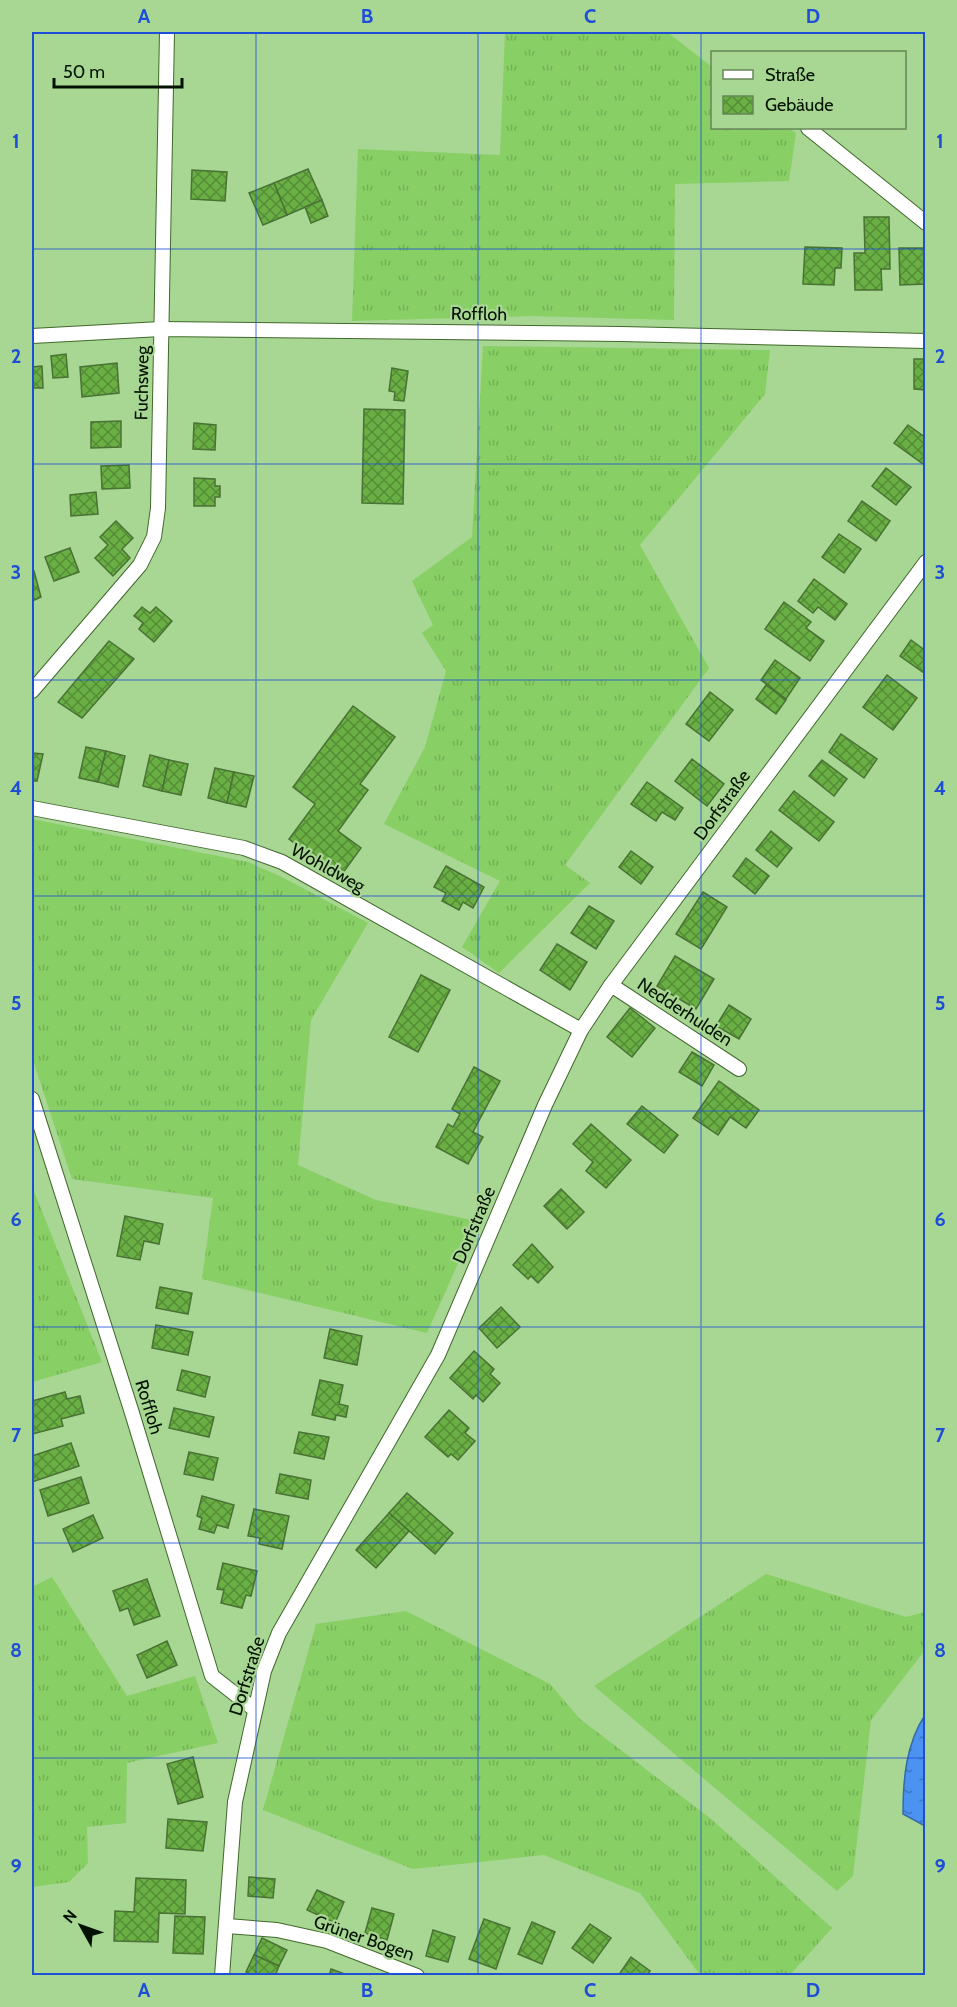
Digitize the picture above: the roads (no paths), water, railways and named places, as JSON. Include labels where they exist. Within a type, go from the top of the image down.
[{"type":"street","name":"Fuchsweg","points":[[32,691],[140,565],[154,537],[158,508],[166,32]]},
{"type":"street","points":[[809,129],[926,223]]},
{"type":"street","name":"Roffloh","points":[[32,336],[161,329],[621,334],[926,341]]},
{"type":"street","name":"Dorfstraße","points":[[222,1976],[235,1802],[254,1709],[264,1671],[279,1633],[438,1355],[545,1105],[581,1030],[611,985],[926,561]]},
{"type":"street","name":"Wohldweg","points":[[32,807],[244,848],[282,862],[581,1030]]},
{"type":"street","name":"Nedderhulden","points":[[611,985],[739,1069]]},
{"type":"street","name":"Roffloh","points":[[32,1099],[132,1413],[212,1676],[254,1709]]},
{"type":"street","name":"Grüner Bogen","points":[[227,1926],[278,1930],[327,1941],[417,1976]]},
{"type":"water","points":[[925,1715],[925,1826],[903,1814],[907,1762],[914,1738]]}]
